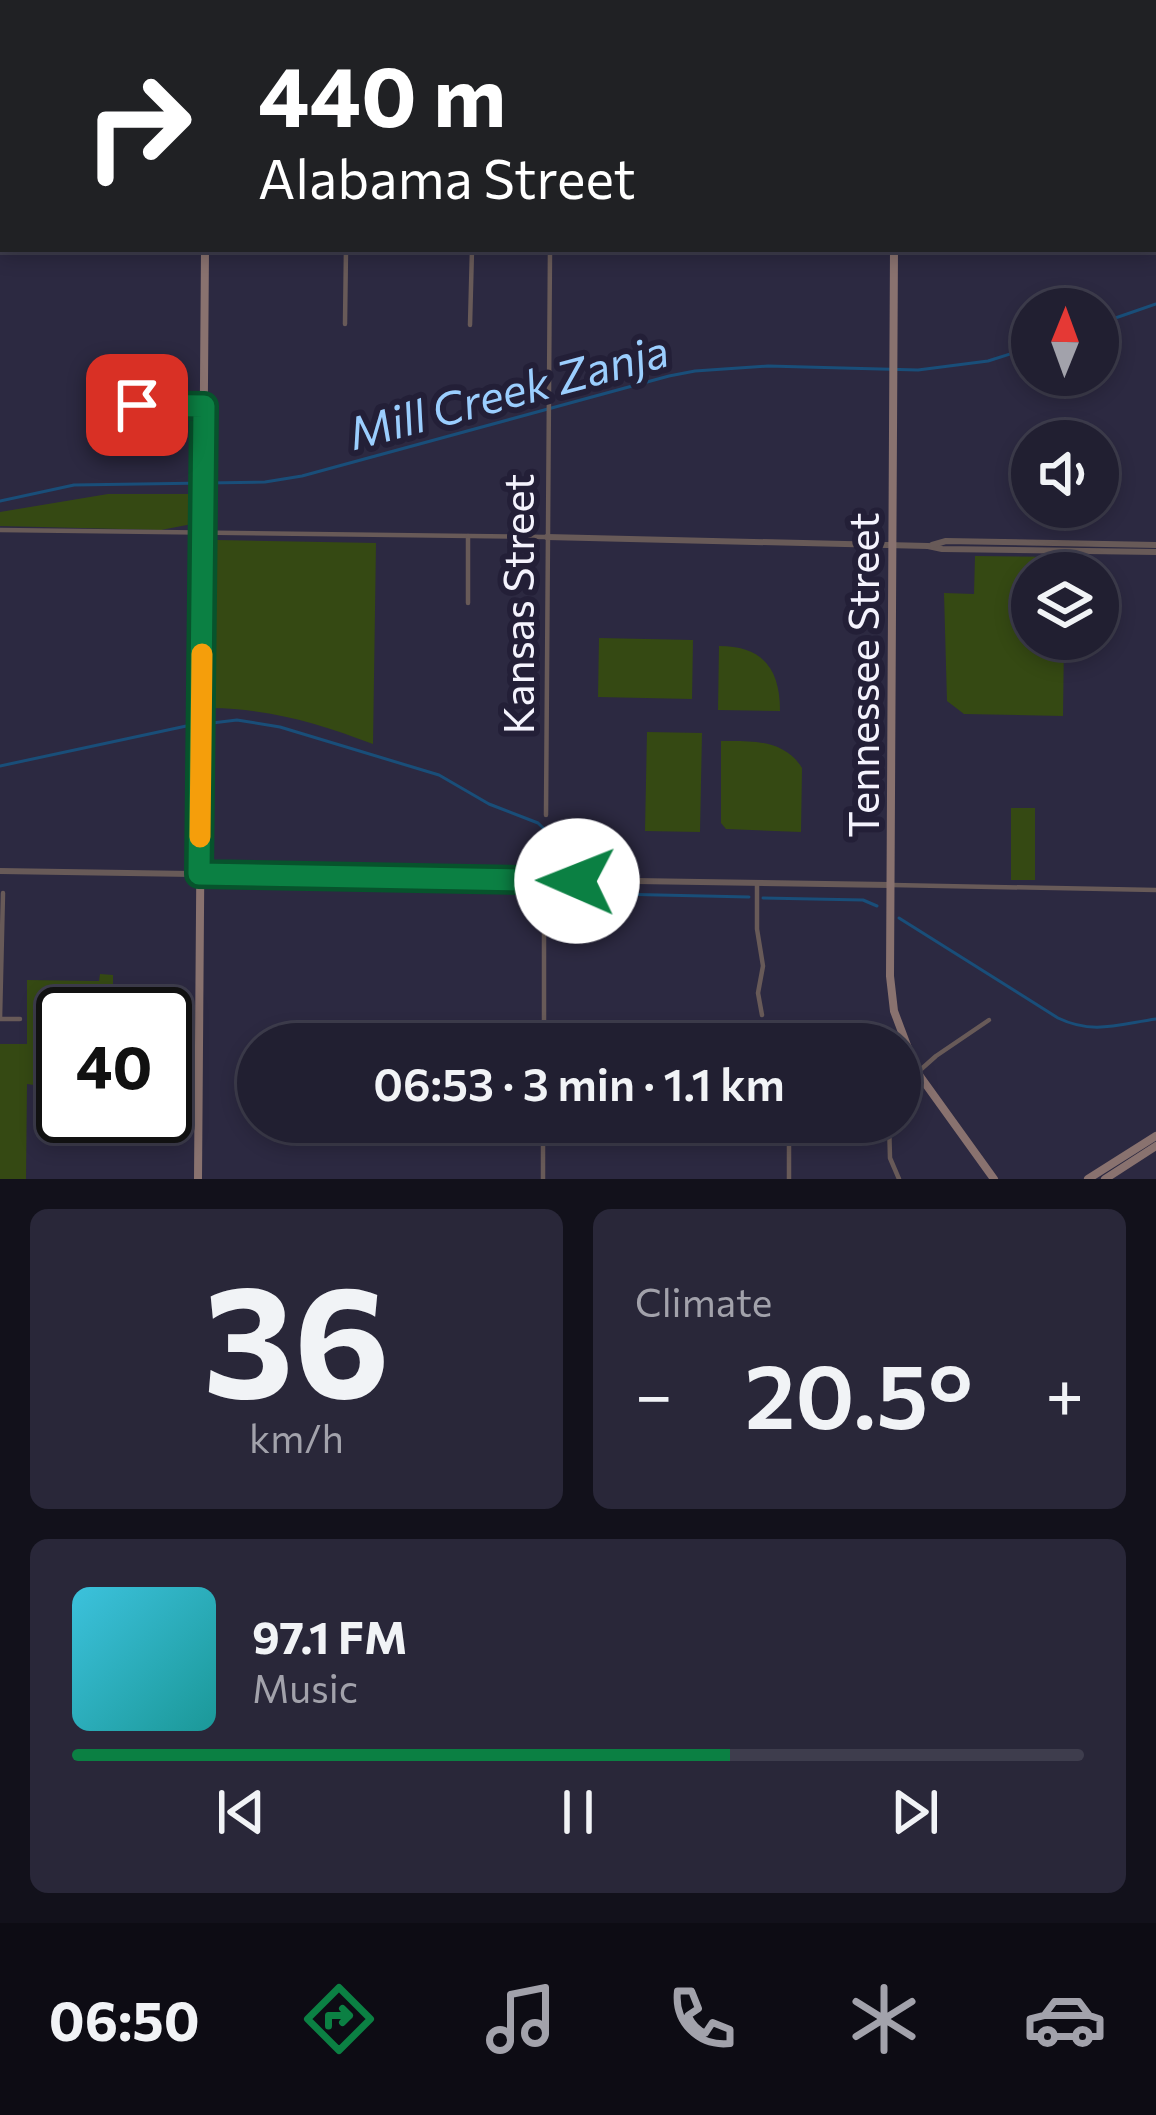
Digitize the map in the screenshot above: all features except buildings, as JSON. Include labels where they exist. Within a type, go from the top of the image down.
[{"type":"main road","points":[[198,1179],[205,252]]},
{"type":"main road","name":"Tennessee Street","points":[[894,252],[890,976],[899,1023]]},
{"type":"main road","name":"Tennessee Street","points":[[921,1078],[994,1179]]},
{"type":"main road","points":[[1088,1179],[1156,1136]]},
{"type":"main road","points":[[1105,1179],[1156,1146]]},
{"type":"street","points":[[345,324],[346,252]]},
{"type":"street","points":[[470,325],[472,252]]},
{"type":"street","name":"Kansas Street","points":[[546,815],[550,252]]},
{"type":"street","points":[[127,399],[137,405],[204,406]]},
{"type":"street","points":[[0,530],[928,546],[946,541],[1156,548]]},
{"type":"street","points":[[468,536],[468,603]]},
{"type":"street","points":[[544,842],[544,1023]]},
{"type":"street","points":[[0,871],[1156,890]]},
{"type":"street","points":[[757,884],[762,1015]]},
{"type":"street","points":[[3,893],[0,1019],[20,1019]]},
{"type":"street","points":[[921,1069],[989,1020]]},
{"type":"street","points":[[543,1143],[543,1179]]},
{"type":"street","points":[[789,1143],[789,1179]]},
{"type":"street","points":[[890,1143],[899,1179]]},
{"type":"green space","points":[[108,494],[193,494],[192,524],[161,530],[0,526],[0,512]]},
{"type":"green space","points":[[217,540],[376,543],[373,744],[294,718],[211,708]]},
{"type":"green space","points":[[975,556],[1011,556],[1011,660],[1064,660],[1063,716],[964,714],[947,701],[944,593],[974,594]]},
{"type":"green space","points":[[599,638],[693,640],[692,699],[598,697]]},
{"type":"green space","points":[[719,646],[747,650],[766,663],[777,683],[780,711],[718,710]]},
{"type":"green space","points":[[647,732],[702,733],[700,832],[645,831]]},
{"type":"green space","points":[[721,741],[766,744],[795,759],[802,768],[801,832],[726,829],[721,823]]},
{"type":"green space","points":[[1011,808],[1035,808],[1035,880],[1011,880]]},
{"type":"green space","points":[[100,974],[113,975],[113,987],[36,987],[36,1085],[27,1084],[26,1179],[0,1179],[0,1044],[27,1044],[27,980],[99,981]]},
{"type":"waterway","name":"Mill Creek Zanja","points":[[1119,317],[1156,304]]},
{"type":"waterway","name":"Mill Creek Zanja","points":[[0,501],[74,485],[265,482],[302,476],[695,371],[768,366],[918,370],[1011,354]]},
{"type":"waterway","points":[[212,723],[237,720],[280,727],[439,775],[489,804],[538,823],[593,876]]},
{"type":"waterway","points":[[0,766],[191,725]]},
{"type":"waterway","points":[[601,887],[614,894],[749,897]]},
{"type":"waterway","points":[[763,898],[863,900],[877,906]]},
{"type":"waterway","points":[[899,918],[1058,1018],[1107,1027],[1156,1019]]},
{"type":"slow traffic","points":[[200,837],[202,654]]},
{"type":"route","points":[[137,405],[204,406],[199,874],[577,881]]}]
